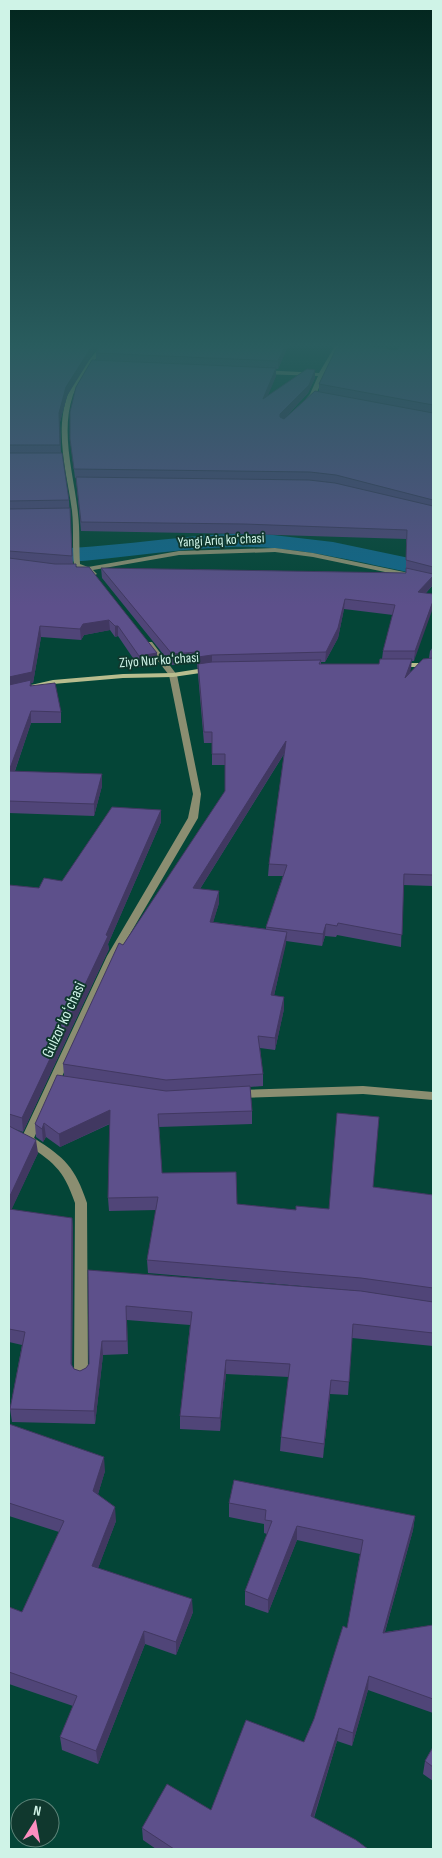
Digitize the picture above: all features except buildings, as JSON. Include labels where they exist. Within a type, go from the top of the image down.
[{"type":"street","points":[[64,433],[65,458],[71,482],[75,514],[75,568],[89,570],[100,584]]},
{"type":"street","points":[[56,458],[65,458]]},
{"type":"street","points":[[71,482],[81,482]]},
{"type":"street","points":[[66,514],[75,514]]},
{"type":"street","name":"Yangi Ariq koʻchasi","points":[[89,570],[179,553],[275,550],[313,555],[433,580]]},
{"type":"street","points":[[146,639],[173,675]]},
{"type":"street","points":[[394,665],[433,666]]},
{"type":"street","name":"Ziyo Nur koʻchasi","points":[[9,692],[52,682],[123,676],[173,675],[221,668]]},
{"type":"street","name":"Gulzor koʻchasi","points":[[81,1377],[87,1275],[81,1203],[74,1181],[63,1163],[22,1138],[58,1082],[112,956],[193,818],[197,794],[173,675]]},
{"type":"street","points":[[225,1095],[363,1090],[433,1096]]},
{"type":"waterway","points":[[9,555],[65,556],[175,544],[256,540],[333,549],[433,570]]}]
